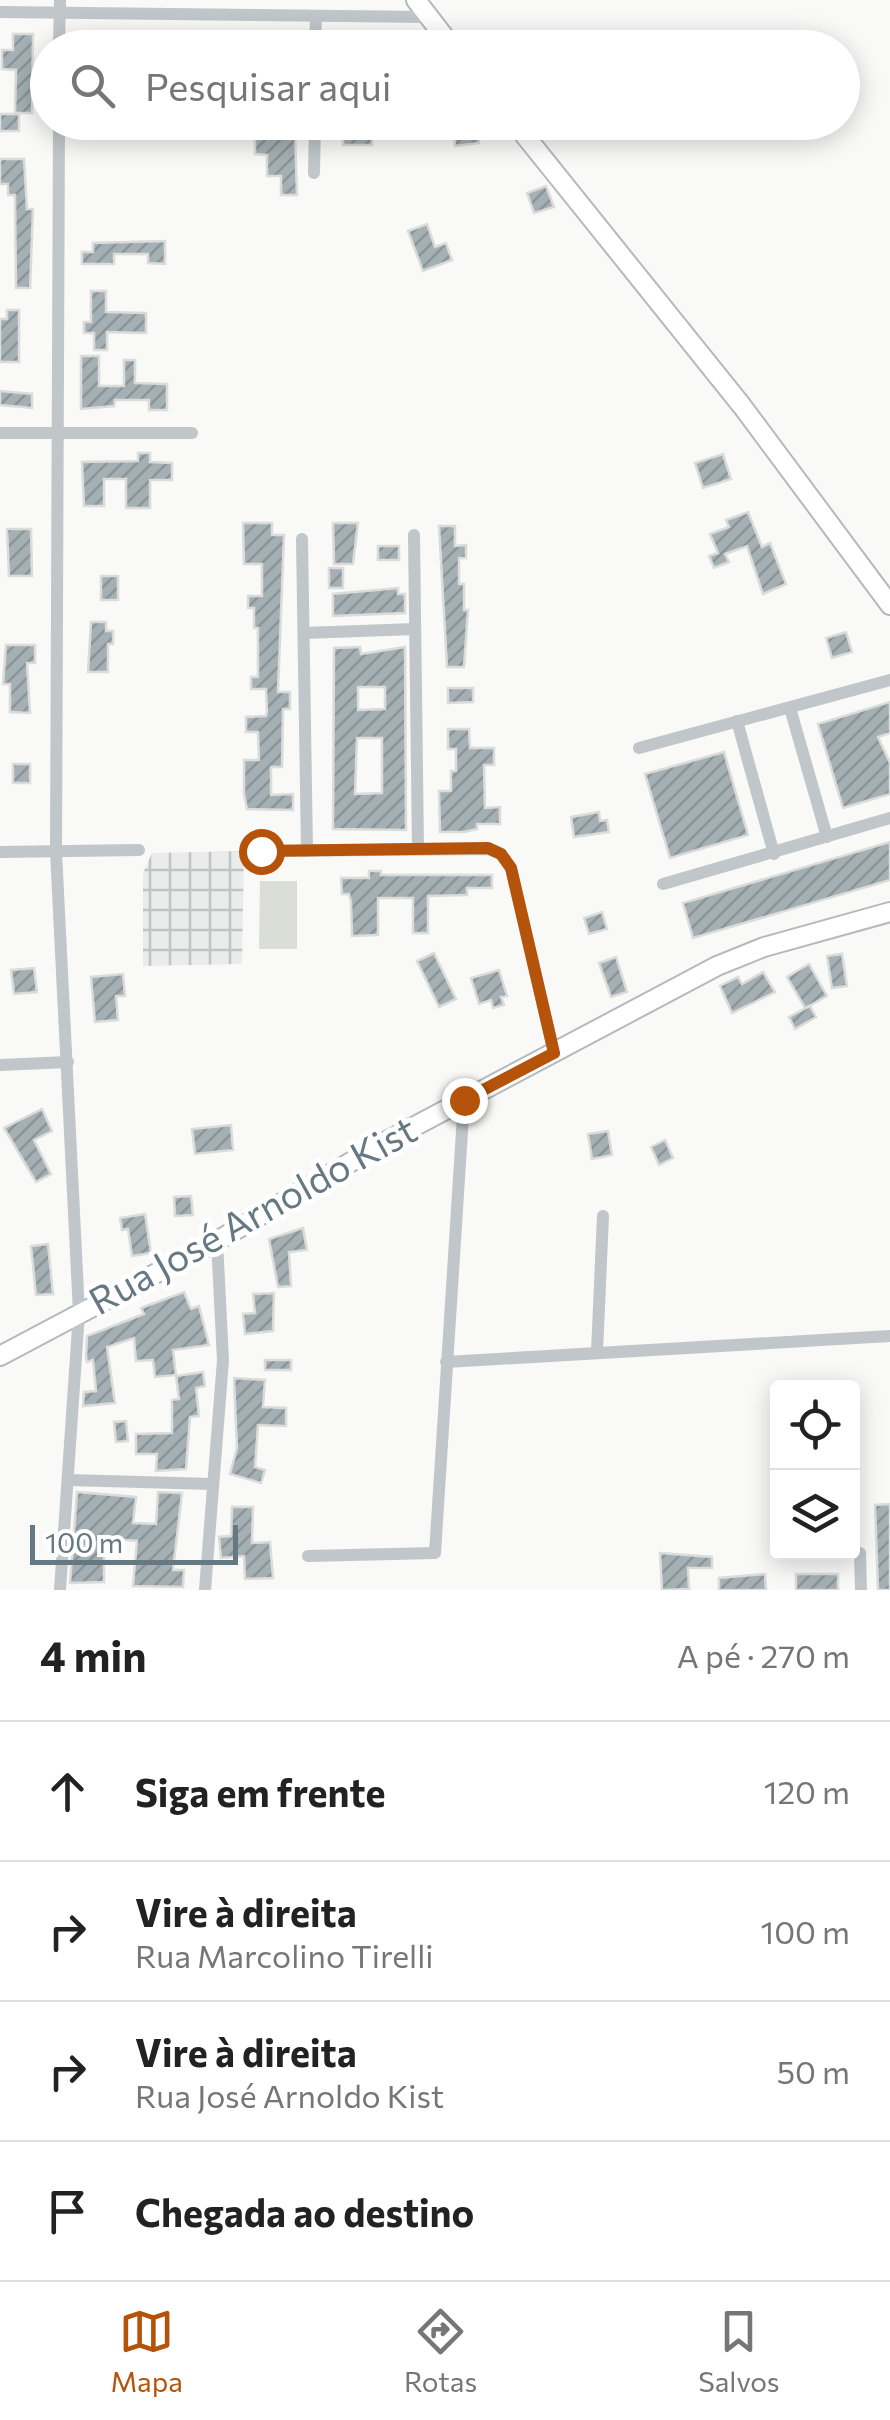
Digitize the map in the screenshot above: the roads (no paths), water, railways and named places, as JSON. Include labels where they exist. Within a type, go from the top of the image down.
[{"type":"street","points":[[416,0],[439,30]]},
{"type":"street","points":[[0,12],[59,6],[429,17]]},
{"type":"street","points":[[316,16],[316,30]]},
{"type":"street","points":[[59,140],[56,852],[79,1313],[60,1590]]},
{"type":"street","points":[[314,173],[315,140]]},
{"type":"street","points":[[528,140],[742,406],[890,605]]},
{"type":"street","points":[[0,433],[192,433]]},
{"type":"street","points":[[414,536],[418,850]]},
{"type":"street","points":[[302,539],[308,850]]},
{"type":"street","points":[[304,633],[415,629]]},
{"type":"street","points":[[639,748],[890,680]]},
{"type":"street","points":[[790,708],[827,837]]},
{"type":"street","points":[[738,722],[774,854]]},
{"type":"street","points":[[663,884],[890,818]]},
{"type":"street","points":[[261,851],[488,848],[501,854],[511,868],[554,1053]]},
{"type":"street","points":[[0,852],[139,850]]},
{"type":"street","name":"Rua José Arnoldo Kist","points":[[0,1356],[218,1242],[464,1100],[717,966],[764,947],[890,912]]},
{"type":"street","points":[[0,1065],[68,1062]]},
{"type":"street","points":[[308,1556],[435,1553],[464,1100]]},
{"type":"street","points":[[597,1352],[603,1216]]},
{"type":"street","points":[[206,1590],[223,1360],[218,1242]]},
{"type":"street","points":[[446,1362],[890,1336]]},
{"type":"street","points":[[68,1480],[212,1484]]},
{"type":"street","points":[[860,1553],[861,1590]]}]
